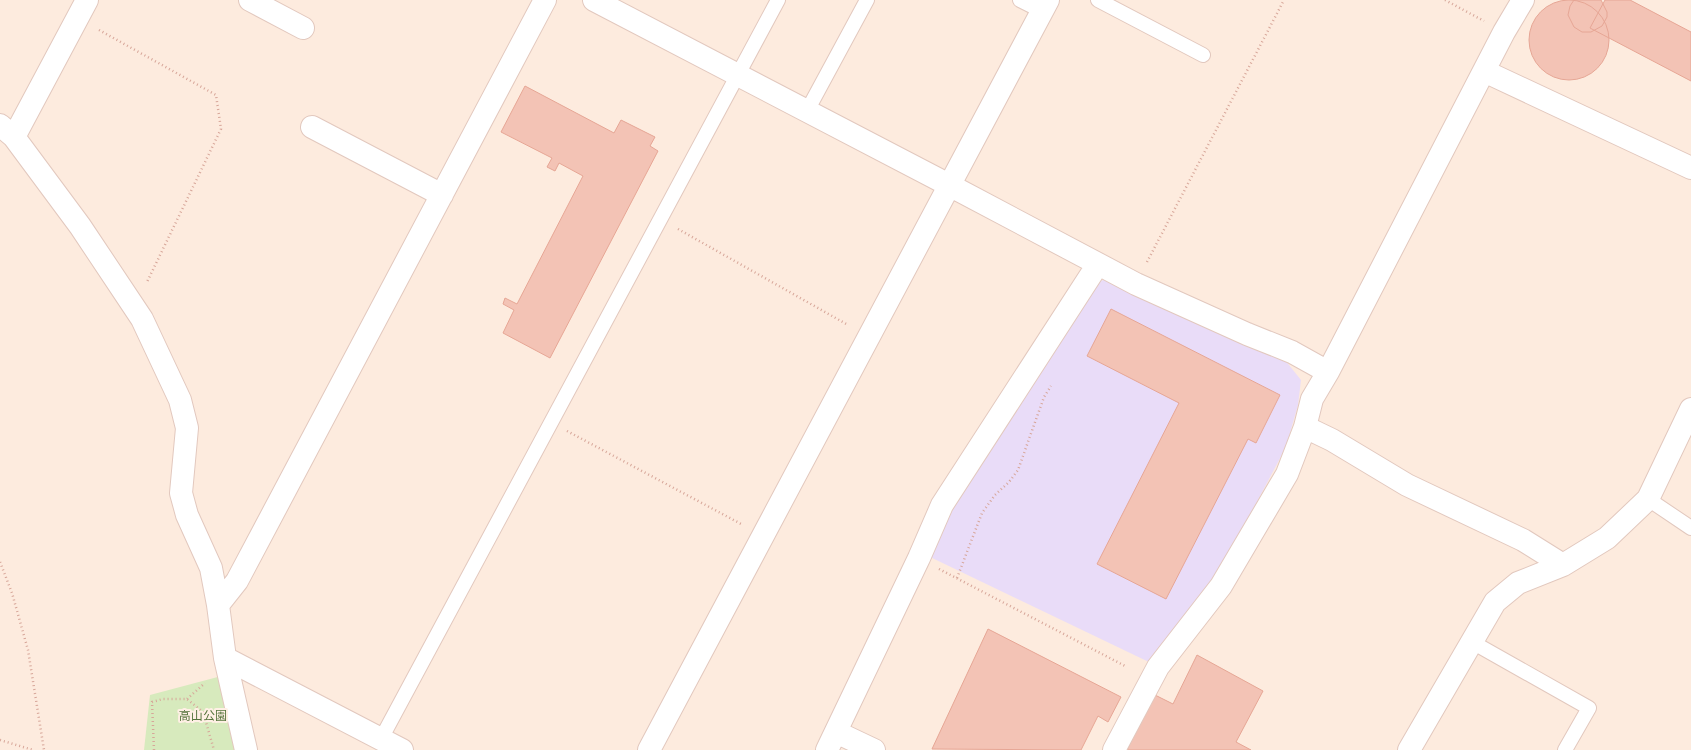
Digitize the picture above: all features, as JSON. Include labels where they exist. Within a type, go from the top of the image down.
[{"type":"street","points":[[250,0],[304,28]]},
{"type":"street","points":[[218,605],[237,581],[545,0]]},
{"type":"street","points":[[594,0],[1136,284],[1247,334],[1292,352],[1328,372]]},
{"type":"street","points":[[1114,750],[1158,667],[1221,586],[1287,474],[1305,427],[1312,399],[1328,372],[1504,32],[1523,0]]},
{"type":"street","points":[[649,750],[1045,6]]},
{"type":"street","points":[[82,9],[7,131],[80,226],[142,319],[180,400],[186,428],[181,493],[187,515],[211,568],[218,605],[225,658],[246,750]]},
{"type":"street","points":[[1484,71],[1691,168]]},
{"type":"street","points":[[312,127],[442,195]]},
{"type":"street","points":[[874,750],[832,741],[919,558],[942,505],[1098,264]]},
{"type":"street","points":[[1409,750],[1495,602],[1518,583],[1562,565],[1608,538],[1648,499],[1691,409]]},
{"type":"street","points":[[1305,427],[1332,440],[1407,486],[1523,540],[1562,565]]},
{"type":"street","points":[[225,658],[402,750]]},
{"type":"lane","points":[[381,739],[778,0]]},
{"type":"lane","points":[[807,111],[867,0]]},
{"type":"lane","points":[[1020,0],[1045,6]]},
{"type":"lane","points":[[1098,0],[1203,55]]},
{"type":"lane","points":[[1648,499],[1691,528]]},
{"type":"lane","points":[[1472,642],[1589,708],[1565,750]]},
{"type":"path","points":[[1136,284],[1284,0]]},
{"type":"path","points":[[1445,0],[1504,32]]},
{"type":"path","points":[[82,9],[216,95],[221,129],[134,307]]},
{"type":"path","points":[[660,218],[868,336]]},
{"type":"path","points":[[957,578],[982,513],[995,495],[1009,482],[1018,470],[1044,397],[1051,386]]},
{"type":"path","points":[[551,423],[763,535]]},
{"type":"path","points":[[919,558],[1127,667]]},
{"type":"path","points":[[0,562],[12,593],[28,650],[44,750]]},
{"type":"path","points":[[187,699],[208,681]]},
{"type":"path","points":[[154,750],[152,702],[163,699],[187,699],[203,712],[214,750]]},
{"type":"path","points":[[0,740],[33,750]]},
{"type":"shaded area","points":[[1106,279],[1281,355],[1301,380],[1298,405],[1286,447],[1215,581],[1153,664],[928,556],[945,519],[1093,284]]},
{"type":"green space","name":"高山公園","points":[[229,674],[248,750],[144,750],[150,695]]},
{"type":"building","points":[[1569,0],[1584,3],[1597,12],[1606,25],[1609,40],[1606,55],[1597,68],[1584,77],[1569,80],[1554,77],[1541,68],[1532,55],[1529,40],[1532,25],[1541,12],[1554,3]]},
{"type":"building","points":[[1574,0],[1601,0],[1607,12],[1607,17],[1602,26],[1591,32],[1582,32],[1574,27],[1568,15],[1570,6]]},
{"type":"building","points":[[1605,0],[1630,0],[1691,32],[1691,81],[1590,28]]},
{"type":"building","points":[[525,86],[614,133],[621,120],[655,137],[650,146],[658,151],[550,358],[503,333],[514,310],[503,304],[505,298],[517,304],[583,176],[559,163],[555,171],[547,167],[552,158],[501,132]]},
{"type":"building","points":[[1111,309],[1280,395],[1256,443],[1248,439],[1166,599],[1097,564],[1179,403],[1087,356]]},
{"type":"building","points":[[988,629],[1121,697],[1108,722],[1098,716],[1081,750],[932,749]]},
{"type":"building","points":[[1197,655],[1263,691],[1236,742],[1251,750],[1127,750],[1153,694],[1173,704]]}]
